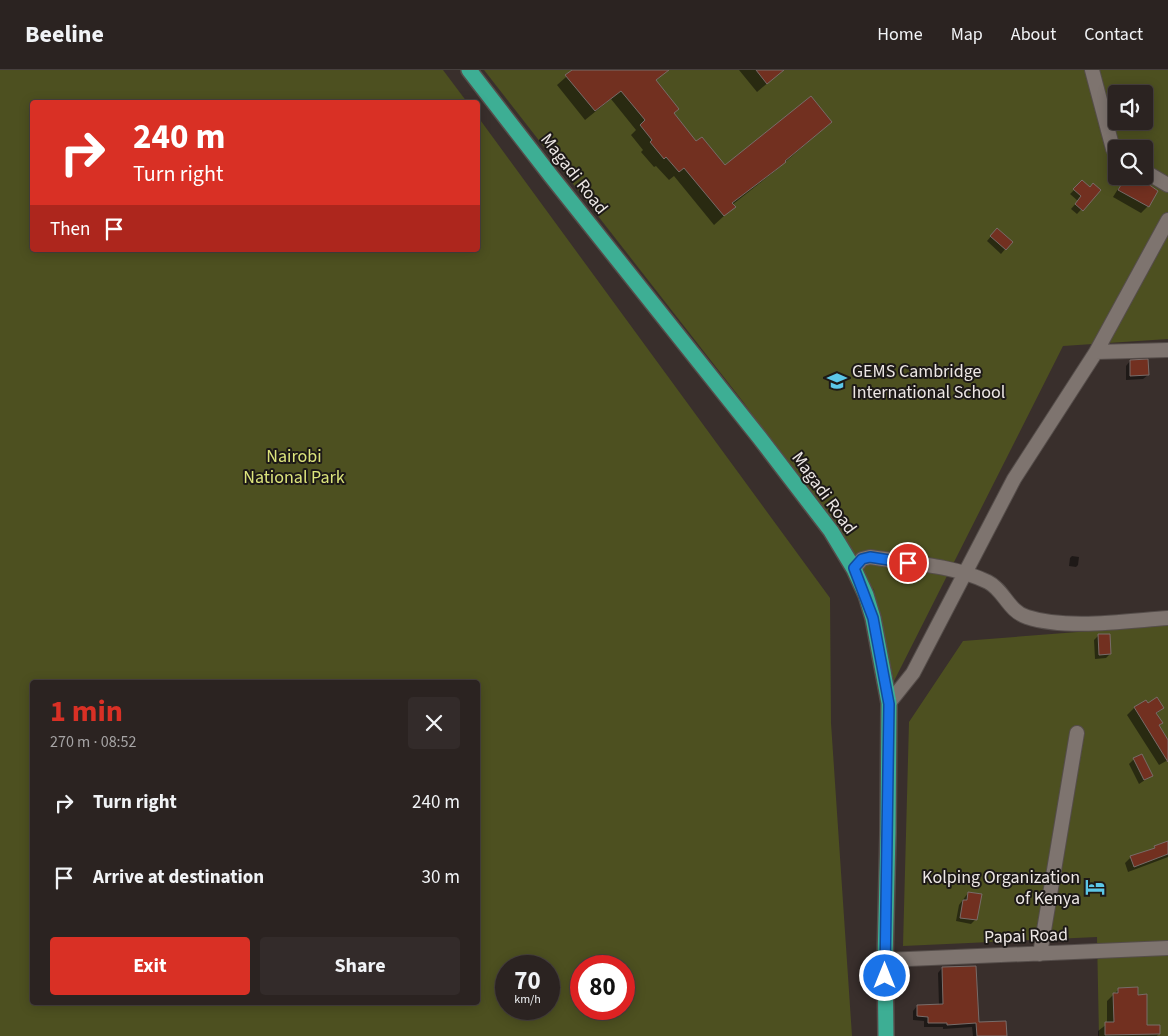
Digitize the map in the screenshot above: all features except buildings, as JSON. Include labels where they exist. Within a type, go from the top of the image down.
[{"type":"highway","name":"Magadi Road","points":[[469,70],[774,457],[831,531],[854,568],[873,618],[889,704],[885,960],[886,1036]]},
{"type":"street","points":[[1092,70],[1111,140]]},
{"type":"street","points":[[1153,176],[1168,185]]},
{"type":"street","points":[[889,704],[914,673],[1014,479],[1096,352],[1168,220]]},
{"type":"street","points":[[1096,352],[1168,350]]},
{"type":"street","points":[[854,568],[862,559],[870,557],[965,572],[995,587],[1015,611],[1037,620],[1060,623],[1090,623],[1168,618]]},
{"type":"street","points":[[1040,954],[1076,733]]},
{"type":"street","name":"Papai Road","points":[[885,960],[1168,948]]},
{"type":"green space","name":"Nairobi National Park","points":[[0,70],[443,70],[466,100],[30,100],[30,252],[480,252],[480,120],[830,598],[831,723],[852,1036],[0,1036]]},
{"type":"green space","points":[[484,70],[1168,70],[1168,339],[1063,346],[894,681],[874,590],[744,403]]},
{"type":"green space","points":[[1168,625],[1168,1036],[1099,1036],[1097,937],[903,946],[909,722],[963,641]]},
{"type":"place","name":"GEMS Cambridge International School","points":[[837,381]]},
{"type":"place","name":"Kolping Organization of Kenya","points":[[1095,887]]},
{"type":"route","points":[[885,976],[889,704],[873,618],[866,595],[854,568],[862,559],[870,557],[908,563]]}]
